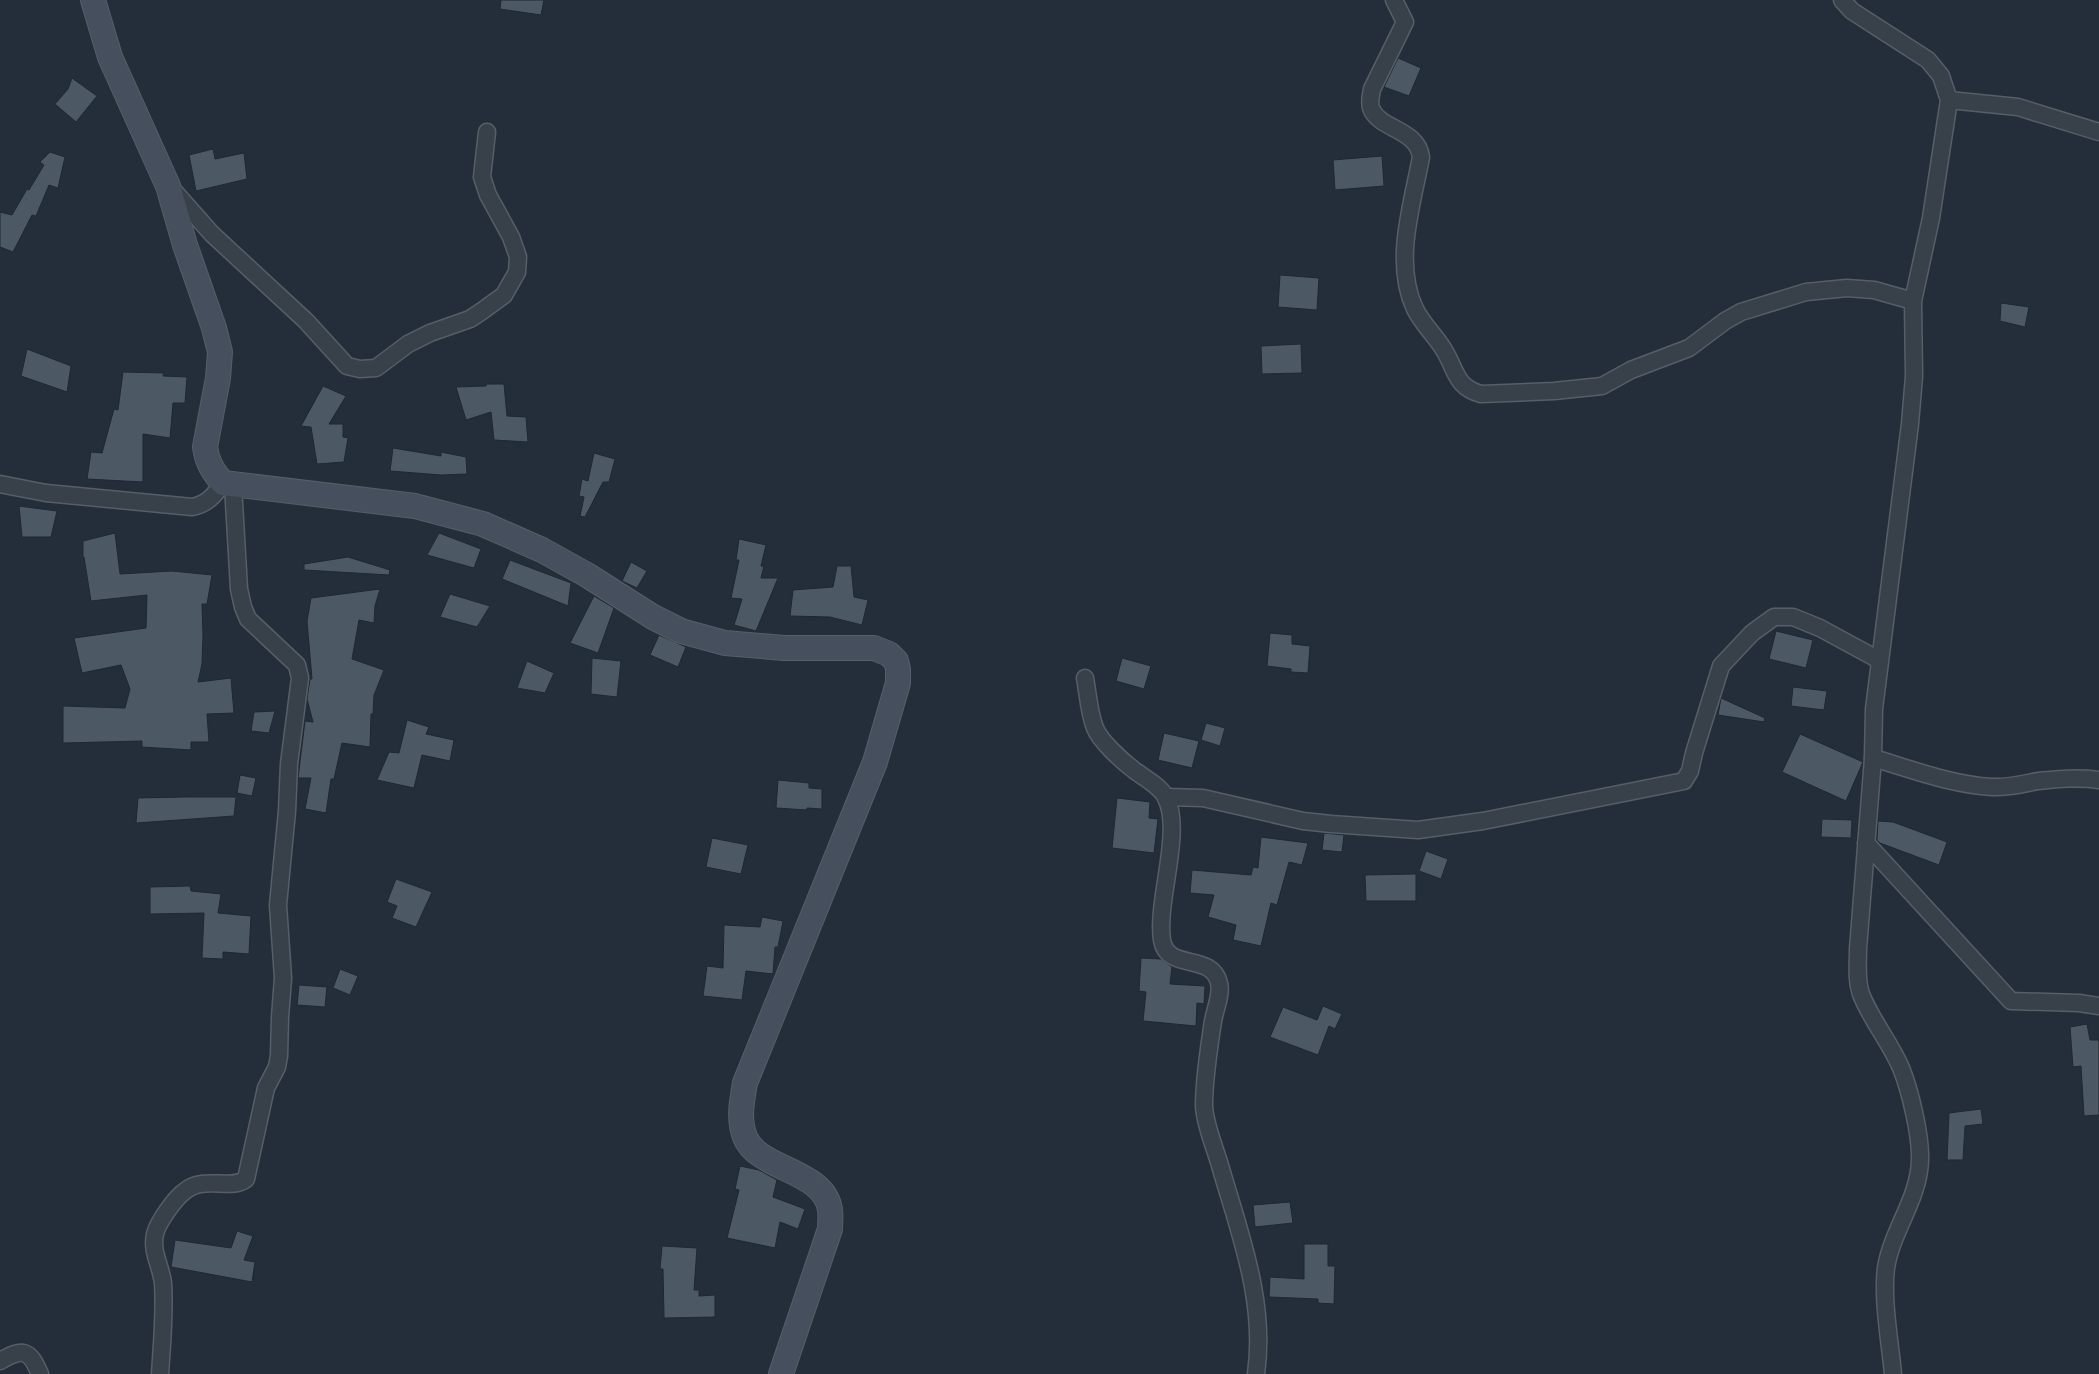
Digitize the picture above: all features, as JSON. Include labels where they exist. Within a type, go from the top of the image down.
[{"type":"street","points":[[93,0],[110,58],[166,181],[214,328],[220,352],[218,378],[205,447],[210,466],[228,484],[414,506],[483,524],[542,550],[653,617],[681,631],[725,643],[784,648],[874,648],[888,654],[896,661],[898,683],[875,762],[745,1083],[741,1111],[745,1138],[757,1154],[803,1177],[821,1192],[830,1208],[830,1229],[780,1374]]},
{"type":"street","points":[[1394,0],[1405,22],[1372,88],[1371,109],[1378,118],[1411,138],[1420,149],[1406,234],[1404,267],[1407,288],[1425,326],[1444,349],[1455,374],[1470,391],[1481,394],[1554,391],[1602,386],[1632,370],[1689,348],[1725,321],[1741,312],[1806,292],[1847,288],[1874,290],[1913,301]]},
{"type":"street","points":[[1842,0],[1857,15],[1898,38],[1928,60],[1941,76],[1949,100],[1931,218],[1913,301],[1914,376],[1910,424],[1874,709],[1873,758],[1858,956],[1861,993],[1901,1068],[1916,1122],[1920,1161],[1911,1205],[1897,1231],[1886,1269],[1886,1309],[1893,1374]]},
{"type":"street","points":[[1949,100],[2018,107],[2099,132]]},
{"type":"street","points":[[166,181],[187,208],[212,234],[306,322],[347,366],[360,370],[376,368],[408,344],[430,333],[470,319],[482,311],[504,295],[517,272],[518,257],[511,237],[488,194],[482,177],[487,132]]},
{"type":"street","points":[[0,484],[46,493],[192,507],[203,505],[228,484]]},
{"type":"street","points":[[160,1374],[163,1294],[161,1272],[153,1246],[155,1233],[165,1215],[183,1191],[191,1186],[213,1182],[236,1183],[246,1179],[266,1088],[277,1067],[279,1056],[283,978],[278,905],[287,811],[289,764],[300,678],[297,665],[248,619],[243,606],[239,589],[228,484]]},
{"type":"street","points":[[1166,797],[1203,798],[1303,820],[1331,824],[1418,830],[1483,821],[1589,799],[1654,789],[1684,781],[1690,771],[1721,666],[1752,633],[1774,618],[1793,617],[1820,628],[1879,660]]},
{"type":"street","points":[[1085,678],[1095,728],[1120,759],[1166,797],[1171,819],[1162,941],[1166,950],[1174,959],[1207,965],[1216,974],[1220,984],[1213,1024],[1204,1108],[1242,1239],[1256,1298],[1260,1329],[1256,1374]]},
{"type":"street","points":[[1873,758],[1949,780],[1991,787],[2013,787],[2070,778],[2099,780]]},
{"type":"street","points":[[1866,843],[2012,1001],[2079,1003],[2099,1006]]},
{"type":"street","points":[[0,1360],[12,1353],[25,1353],[30,1355],[40,1374]]},
{"type":"building","points":[[501,0],[544,0],[541,15],[500,9]]},
{"type":"building","points":[[1398,58],[1421,68],[1409,96],[1384,87]]},
{"type":"building","points":[[72,78],[97,96],[76,122],[55,104],[68,89]]},
{"type":"building","points":[[213,149],[215,159],[244,153],[247,179],[196,191],[189,155]]},
{"type":"building","points":[[50,152],[65,157],[58,188],[49,185],[36,216],[32,215],[13,252],[0,247],[0,212],[12,215],[44,165],[40,162]]},
{"type":"building","points":[[1382,156],[1384,186],[1335,190],[1333,160]]},
{"type":"building","points":[[1280,275],[1319,278],[1317,310],[1278,307]]},
{"type":"building","points":[[2001,303],[2029,307],[2025,327],[2000,321]]},
{"type":"building","points":[[1301,344],[1302,373],[1262,374],[1261,346]]},
{"type":"building","points":[[27,349],[71,366],[67,392],[21,376]]},
{"type":"building","points":[[123,372],[164,373],[163,376],[187,377],[185,403],[173,403],[170,438],[143,434],[143,482],[87,479],[91,452],[102,453],[114,409],[118,410]]},
{"type":"building","points":[[486,384],[504,384],[507,416],[526,417],[528,442],[494,440],[491,412],[466,420],[456,387],[486,386]]},
{"type":"building","points":[[323,386],[346,396],[329,424],[343,424],[343,437],[348,438],[344,462],[317,464],[311,427],[301,426]]},
{"type":"building","points":[[393,448],[441,456],[441,452],[466,457],[467,474],[441,475],[390,471]]},
{"type":"building","points":[[594,453],[615,459],[609,482],[603,482],[585,517],[580,516],[584,497],[579,496],[582,479],[588,481]]},
{"type":"building","points":[[19,506],[57,511],[51,537],[22,537]]},
{"type":"building","points":[[115,533],[120,574],[172,571],[212,575],[207,604],[202,604],[202,664],[198,682],[231,678],[234,713],[207,714],[209,742],[191,742],[191,750],[142,747],[142,741],[63,743],[63,706],[125,708],[130,689],[121,665],[82,673],[74,638],[146,628],[147,595],[91,601],[83,557],[83,541]]},
{"type":"building","points":[[439,533],[481,549],[474,568],[427,555]]},
{"type":"building","points":[[739,539],[766,545],[761,566],[764,566],[761,578],[778,578],[756,631],[734,625],[742,599],[731,598],[739,560],[736,560]]},
{"type":"building","points":[[348,557],[390,570],[389,575],[304,570],[304,564]]},
{"type":"building","points":[[510,560],[571,583],[568,606],[502,579]]},
{"type":"building","points":[[631,562],[647,571],[637,588],[622,581]]},
{"type":"building","points":[[837,566],[851,566],[854,597],[868,600],[862,625],[830,617],[790,616],[793,590],[833,587]]},
{"type":"building","points":[[380,589],[375,606],[374,623],[359,620],[352,659],[384,670],[374,695],[373,714],[371,714],[370,747],[342,743],[334,779],[331,779],[326,813],[305,809],[311,778],[298,778],[305,721],[313,722],[307,699],[310,679],[312,679],[307,621],[311,598]]},
{"type":"building","points":[[450,594],[490,606],[477,627],[440,617]]},
{"type":"building","points":[[594,596],[614,608],[598,653],[570,643]]},
{"type":"building","points":[[1776,631],[1813,640],[1806,668],[1769,659]]},
{"type":"building","points":[[1270,633],[1292,635],[1292,644],[1310,646],[1308,673],[1291,672],[1291,669],[1267,666]]},
{"type":"building","points":[[659,635],[686,647],[678,667],[650,655]]},
{"type":"building","points":[[592,658],[621,661],[617,697],[591,694]]},
{"type":"building","points":[[1122,658],[1151,666],[1144,689],[1116,681]]},
{"type":"building","points":[[527,661],[554,673],[545,693],[517,688]]},
{"type":"building","points":[[1793,687],[1827,691],[1824,710],[1791,706]]},
{"type":"building","points":[[1721,698],[1765,718],[1764,722],[1718,715]]},
{"type":"building","points":[[275,711],[269,733],[251,731],[254,712]]},
{"type":"building","points":[[407,720],[429,727],[426,734],[454,740],[450,761],[422,755],[414,788],[377,780],[389,752],[399,753]]},
{"type":"building","points":[[1206,723],[1225,728],[1220,746],[1201,740]]},
{"type":"building","points":[[1164,733],[1199,741],[1192,768],[1158,760]]},
{"type":"building","points":[[1800,734],[1863,762],[1846,801],[1782,772]]},
{"type":"building","points":[[240,775],[256,778],[252,796],[237,793]]},
{"type":"building","points":[[778,780],[809,783],[809,788],[822,789],[822,809],[776,808]]},
{"type":"building","points":[[236,797],[234,816],[136,823],[138,798]]},
{"type":"building","points":[[1117,798],[1150,802],[1149,818],[1158,819],[1154,853],[1112,848]]},
{"type":"building","points":[[1822,819],[1852,820],[1851,838],[1821,837]]},
{"type":"building","points":[[1878,821],[1893,822],[1947,842],[1939,865],[1880,843],[1877,840]]},
{"type":"building","points":[[1324,833],[1344,835],[1342,852],[1322,850]]},
{"type":"building","points":[[1261,837],[1308,843],[1302,865],[1289,862],[1277,905],[1271,903],[1261,946],[1233,940],[1236,925],[1208,917],[1214,895],[1190,893],[1192,870],[1251,875],[1253,867],[1258,868]]},
{"type":"building","points":[[712,838],[748,845],[741,874],[706,867]]},
{"type":"building","points":[[1426,851],[1448,859],[1441,879],[1419,871]]},
{"type":"building","points":[[1416,874],[1416,901],[1366,901],[1365,875]]},
{"type":"building","points":[[396,879],[432,892],[416,927],[392,918],[397,906],[387,902]]},
{"type":"building","points":[[190,886],[191,891],[221,894],[218,913],[251,916],[249,954],[223,952],[223,959],[202,958],[204,913],[150,914],[150,887]]},
{"type":"building","points":[[762,917],[783,921],[778,947],[775,947],[773,974],[746,971],[742,1000],[703,996],[707,966],[723,968],[724,925],[760,927]]},
{"type":"building","points":[[1141,958],[1161,959],[1172,967],[1170,984],[1205,986],[1204,1004],[1197,1003],[1196,1026],[1143,1021],[1146,992],[1139,991]]},
{"type":"building","points":[[340,969],[358,976],[350,995],[333,988]]},
{"type":"building","points":[[299,985],[327,987],[325,1007],[297,1005]]},
{"type":"building","points":[[1323,1006],[1342,1014],[1335,1029],[1329,1026],[1318,1055],[1270,1037],[1283,1007],[1317,1020]]},
{"type":"building","points":[[2087,1024],[2090,1040],[2099,1040],[2099,1115],[2084,1116],[2081,1066],[2073,1067],[2070,1027]]},
{"type":"building","points":[[1981,1109],[1983,1124],[1965,1126],[1963,1160],[1947,1160],[1949,1113]]},
{"type":"building","points":[[740,1166],[759,1170],[777,1180],[773,1197],[805,1209],[798,1229],[780,1222],[775,1248],[727,1238],[739,1190],[735,1189]]},
{"type":"building","points":[[1290,1202],[1293,1223],[1255,1227],[1253,1205]]},
{"type":"building","points":[[237,1231],[253,1236],[244,1260],[255,1262],[252,1282],[171,1267],[175,1240],[231,1248]]},
{"type":"building","points":[[1304,1244],[1328,1244],[1328,1266],[1335,1266],[1334,1304],[1318,1303],[1318,1299],[1269,1297],[1270,1277],[1304,1279]]},
{"type":"building","points":[[662,1246],[697,1248],[694,1290],[699,1290],[699,1296],[715,1295],[715,1317],[664,1318],[663,1269],[660,1269]]}]
